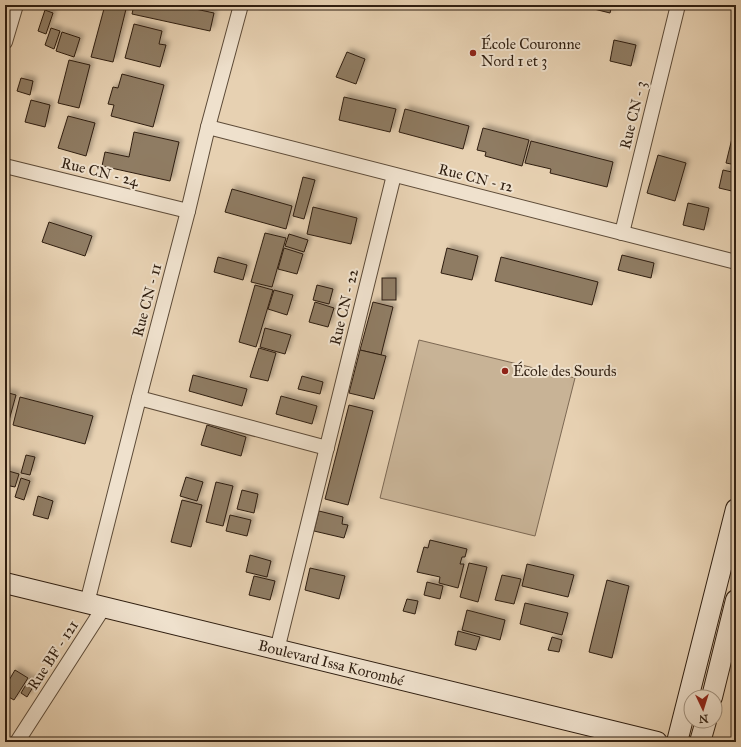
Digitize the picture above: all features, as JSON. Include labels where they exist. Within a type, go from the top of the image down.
[{"type":"street","name":"Rue CN - 11","points":[[96,605],[139,398],[188,211],[208,127],[241,5]]},
{"type":"street","name":"Rue CN - 3","points":[[622,233],[678,5]]},
{"type":"street","points":[[5,42],[14,6]]},
{"type":"street","name":"Rue CN - 12","points":[[208,127],[736,262]]},
{"type":"street","name":"Rue CN - 24","points":[[5,166],[188,211]]},
{"type":"street","name":"Rue CN - 22","points":[[277,650],[394,175]]},
{"type":"street","points":[[139,398],[327,448]]},
{"type":"street","points":[[677,742],[736,509]]},
{"type":"street","name":"Boulevard Issa Korombé","points":[[5,583],[657,742]]},
{"type":"street","points":[[714,689],[736,600]]},
{"type":"street","name":"Rue BF - 121","points":[[17,742],[96,605]]},
{"type":"street","points":[[700,742],[704,729]]},
{"type":"shaded area","points":[[419,340],[575,378],[535,536],[380,498]]},
{"type":"building","points":[[105,5],[127,5],[113,62],[91,57]]},
{"type":"building","points":[[134,5],[177,5],[214,13],[210,31],[132,14]]},
{"type":"building","points":[[590,5],[612,5],[610,13],[590,8]]},
{"type":"building","points":[[45,10],[53,13],[46,34],[38,31]]},
{"type":"building","points":[[134,24],[162,31],[159,44],[166,45],[160,67],[125,58]]},
{"type":"building","points":[[51,28],[60,31],[54,49],[45,45]]},
{"type":"building","points":[[62,32],[80,38],[74,57],[56,51]]},
{"type":"building","points":[[614,40],[636,45],[631,66],[610,61]]},
{"type":"building","points":[[347,52],[365,59],[356,84],[336,77]]},
{"type":"building","points":[[69,60],[90,65],[79,108],[58,103]]},
{"type":"building","points":[[122,74],[164,85],[153,127],[111,116],[114,105],[108,104],[113,87],[118,88]]},
{"type":"building","points":[[21,78],[33,81],[30,95],[17,91]]},
{"type":"building","points":[[344,97],[396,109],[390,132],[339,120]]},
{"type":"building","points":[[31,100],[50,105],[45,127],[25,122]]},
{"type":"building","points":[[405,109],[469,126],[463,149],[399,132]]},
{"type":"building","points":[[68,116],[95,123],[86,156],[58,148]]},
{"type":"building","points":[[736,122],[736,165],[726,163]]},
{"type":"building","points":[[483,128],[529,140],[522,166],[485,156],[486,152],[477,150]]},
{"type":"building","points":[[134,132],[179,142],[170,181],[102,166],[105,152],[129,157]]},
{"type":"building","points":[[531,141],[613,162],[607,187],[550,173],[551,169],[525,163]]},
{"type":"building","points":[[658,155],[686,163],[675,201],[647,193]]},
{"type":"building","points":[[723,170],[736,173],[736,192],[719,188]]},
{"type":"building","points":[[303,177],[315,180],[304,219],[293,216]]},
{"type":"building","points":[[232,189],[292,206],[286,229],[225,212]]},
{"type":"building","points":[[688,203],[709,208],[704,230],[683,225]]},
{"type":"building","points":[[313,207],[357,218],[351,244],[307,234]]},
{"type":"building","points":[[49,222],[92,236],[85,256],[42,242]]},
{"type":"building","points":[[265,233],[286,238],[272,287],[251,282]]},
{"type":"building","points":[[289,234],[308,240],[304,252],[285,246]]},
{"type":"building","points":[[284,248],[303,254],[297,274],[278,269]]},
{"type":"building","points":[[447,248],[478,256],[472,280],[441,273]]},
{"type":"building","points":[[622,255],[654,263],[651,278],[618,270]]},
{"type":"building","points":[[218,257],[247,265],[243,280],[214,272]]},
{"type":"building","points":[[501,257],[598,282],[592,305],[495,281]]},
{"type":"building","points":[[382,278],[396,278],[396,300],[382,300]]},
{"type":"building","points":[[255,285],[273,290],[256,347],[239,342]]},
{"type":"building","points":[[317,285],[333,289],[329,304],[313,300]]},
{"type":"building","points":[[274,290],[293,295],[287,315],[268,309]]},
{"type":"building","points":[[315,302],[334,308],[328,327],[309,322]]},
{"type":"building","points":[[373,302],[393,307],[381,355],[360,350]]},
{"type":"building","points":[[265,328],[291,335],[285,354],[260,347]]},
{"type":"building","points":[[259,348],[276,353],[268,381],[250,377]]},
{"type":"building","points":[[360,350],[386,356],[374,399],[349,393]]},
{"type":"building","points":[[193,375],[247,389],[242,406],[189,391]]},
{"type":"building","points":[[302,376],[323,382],[320,394],[298,389]]},
{"type":"building","points":[[5,392],[16,395],[8,424],[5,423]]},
{"type":"building","points":[[281,396],[317,406],[312,424],[276,414]]},
{"type":"building","points":[[20,397],[93,416],[85,444],[13,425]]},
{"type":"building","points":[[349,405],[373,411],[348,505],[325,499]]},
{"type":"building","points":[[207,425],[246,437],[241,456],[201,445]]},
{"type":"building","points":[[26,455],[35,457],[30,475],[21,473]]},
{"type":"building","points":[[5,470],[19,474],[15,487],[5,485]]},
{"type":"building","points":[[186,477],[203,482],[197,501],[180,496]]},
{"type":"building","points":[[21,478],[30,481],[24,500],[15,497]]},
{"type":"building","points":[[216,482],[233,486],[223,526],[206,522]]},
{"type":"building","points":[[242,490],[258,494],[254,513],[237,509]]},
{"type":"building","points":[[38,496],[53,501],[48,519],[33,515]]},
{"type":"building","points":[[182,500],[202,505],[191,547],[171,542]]},
{"type":"building","points":[[319,511],[343,517],[342,524],[348,525],[344,538],[314,531]]},
{"type":"building","points":[[230,515],[251,520],[247,536],[226,531]]},
{"type":"building","points":[[430,540],[467,549],[465,557],[462,557],[460,564],[464,564],[458,588],[439,583],[440,577],[417,572],[424,547],[428,548]]},
{"type":"building","points":[[250,555],[271,561],[267,577],[246,572]]},
{"type":"building","points":[[469,563],[487,567],[478,602],[460,597]]},
{"type":"building","points":[[527,564],[574,575],[568,597],[522,586]]},
{"type":"building","points":[[310,568],[345,576],[339,599],[305,590]]},
{"type":"building","points":[[502,575],[521,579],[514,604],[495,600]]},
{"type":"building","points":[[254,576],[275,581],[270,600],[249,595]]},
{"type":"building","points":[[607,580],[629,586],[612,658],[589,652]]},
{"type":"building","points":[[427,582],[443,586],[440,599],[424,595]]},
{"type":"building","points":[[407,599],[418,601],[415,614],[403,611]]},
{"type":"building","points":[[525,603],[568,613],[562,635],[520,624]]},
{"type":"building","points":[[467,610],[505,620],[500,640],[462,630]]},
{"type":"building","points":[[458,631],[480,637],[476,650],[455,645]]},
{"type":"building","points":[[552,637],[562,640],[559,652],[548,650]]},
{"type":"building","points":[[15,670],[28,678],[14,700],[5,695],[5,687]]},
{"type":"building","points":[[30,678],[36,682],[27,697],[21,693]]},
{"type":"place","name":"École Couronne Nord 1 et 3","points":[[473,53]]},
{"type":"place","name":"École des Sourds","points":[[505,371]]}]
